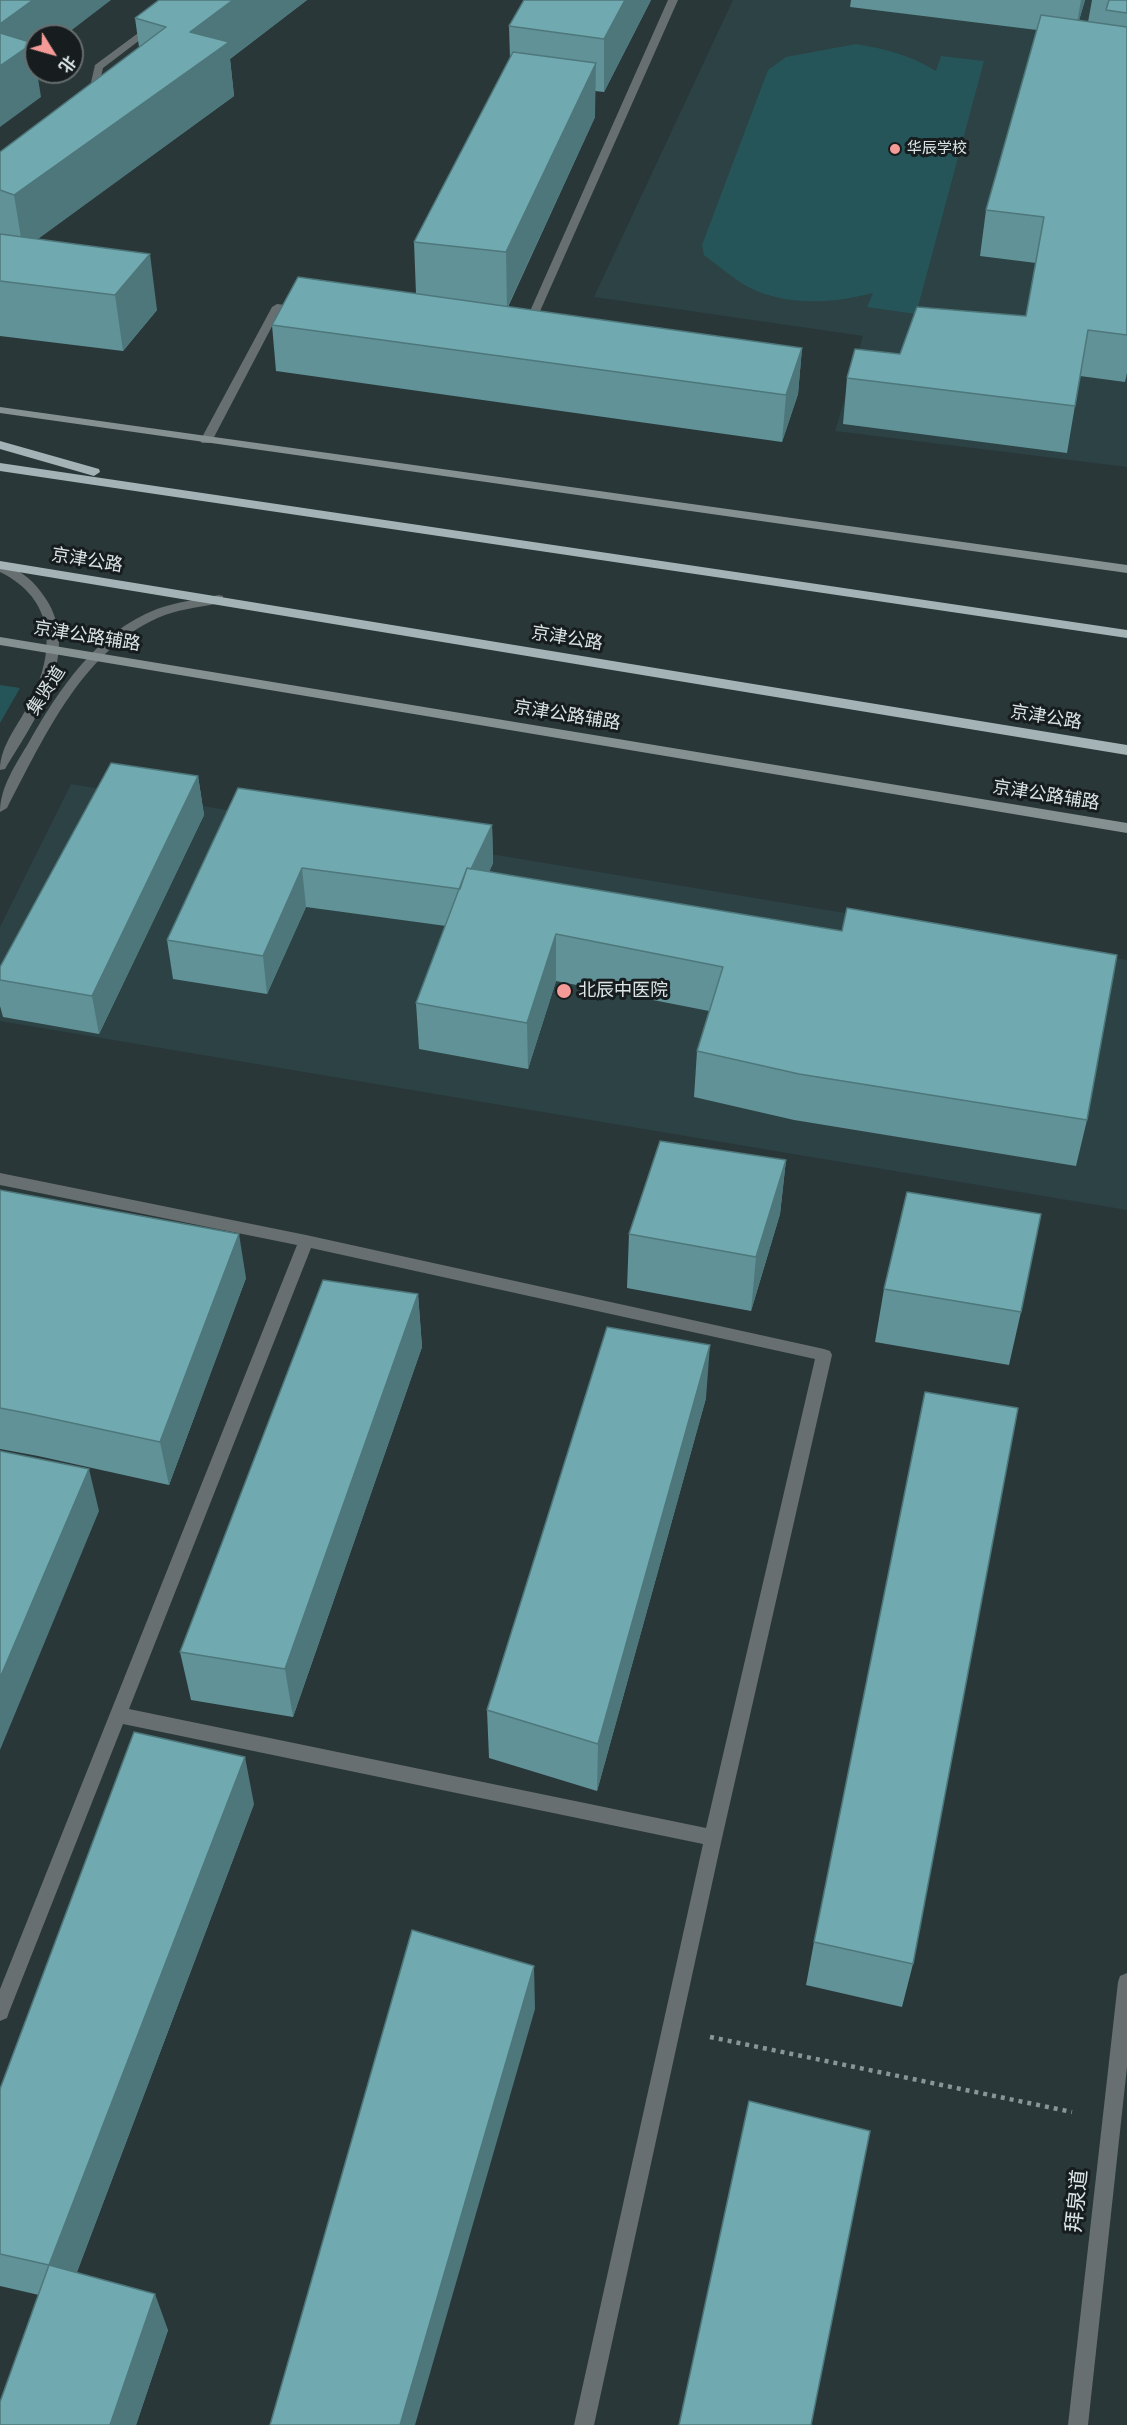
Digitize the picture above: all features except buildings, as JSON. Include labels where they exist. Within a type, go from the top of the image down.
[{"type":"highway","points":[[0,445],[149,488]]},
{"type":"highway","points":[[0,467],[1127,634]]},
{"type":"highway","name":"京津公路","points":[[0,566],[219,599],[1127,750]]},
{"type":"main road","points":[[0,410],[206,441],[531,484],[1127,569]]},
{"type":"main road","name":"京津公路辅路","points":[[0,641],[1127,828]]},
{"type":"street","points":[[522,341],[673,0]]},
{"type":"street","points":[[80,111],[89,104],[98,67],[161,20]]},
{"type":"street","points":[[206,441],[277,307],[312,312]]},
{"type":"street","name":"集贤道","points":[[0,566],[26,582],[37,593],[48,610],[54,628],[56,650],[45,684],[0,766]]},
{"type":"street","name":"集贤道","points":[[0,808],[66,690],[95,656],[120,634],[153,615],[184,605],[219,599]]},
{"type":"street","points":[[0,1179],[306,1241],[824,1355],[713,1838],[584,2425]]},
{"type":"street","points":[[0,2012],[306,1241]]},
{"type":"street","points":[[119,1715],[713,1838]]},
{"type":"street","name":"拜泉道","points":[[1078,2425],[1127,1982]]},
{"type":"path","points":[[671,2030],[1111,2120]]},
{"type":"shaded area","name":"华辰学校","points":[[733,0],[1127,0],[1127,467],[835,431],[863,336],[594,297]]},
{"type":"shaded area","points":[[856,44],[897,53],[936,71],[941,56],[984,61],[916,314],[867,307],[873,293],[823,301],[789,300],[772,296],[741,283],[704,255],[702,245],[768,70],[786,57]]},
{"type":"shaded area","points":[[0,685],[20,688],[0,723]]},
{"type":"shaded area","name":"北辰中医院","points":[[71,784],[1127,960],[1127,1210],[0,1021],[0,927]]},
{"type":"place","name":"华辰学校","points":[[895,149]]},
{"type":"place","name":"北辰中医院","points":[[564,991]]}]
